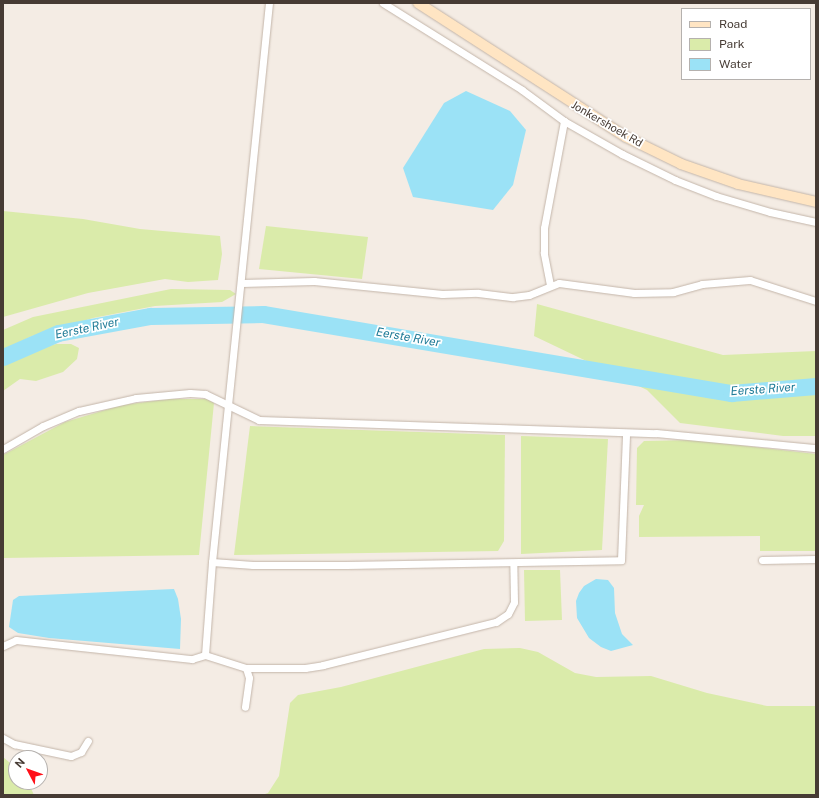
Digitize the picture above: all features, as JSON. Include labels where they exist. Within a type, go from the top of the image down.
[{"type":"street","points":[[205,655],[212,562],[242,283],[269,3]]},
{"type":"street","points":[[383,3],[522,90],[564,121],[675,180],[744,205],[816,222]]},
{"type":"street","name":"Jonkershoek Rd","points":[[418,3],[626,137],[681,164],[738,184],[816,202]]},
{"type":"street","points":[[550,285],[544,253],[544,228],[564,121]]},
{"type":"street","points":[[242,283],[314,281],[442,294],[478,293],[514,297],[529,295],[550,285],[577,285],[634,293],[673,292],[702,284],[750,280],[816,301]]},
{"type":"street","points":[[3,449],[64,417],[111,403],[197,393],[228,404],[242,414],[259,420],[698,435],[816,448]]},
{"type":"street","points":[[212,562],[253,565],[514,563],[621,560],[626,433]]},
{"type":"street","points":[[762,560],[816,559]]},
{"type":"street","points":[[3,646],[16,640],[192,659],[205,655],[246,668],[305,668],[496,622],[508,614],[514,602],[514,563]]},
{"type":"street","points":[[245,707],[249,678],[246,668]]},
{"type":"street","points":[[3,738],[14,744],[71,756],[81,752],[88,741]]},
{"type":"green space","points":[[3,211],[83,219],[140,229],[220,236],[222,254],[218,280],[188,282],[165,279],[88,293],[3,317]]},
{"type":"green space","points":[[266,226],[368,237],[362,279],[259,269]]},
{"type":"green space","points":[[171,289],[230,290],[236,294],[222,302],[155,306],[93,318],[32,336],[3,351],[3,330],[33,317]]},
{"type":"green space","points":[[537,304],[723,355],[816,351],[816,436],[783,436],[680,423],[647,390],[534,336]]},
{"type":"green space","points":[[56,344],[71,344],[79,348],[77,359],[63,372],[36,381],[20,379],[3,391],[3,364],[19,355]]},
{"type":"green space","points":[[169,399],[208,399],[214,403],[199,555],[3,558],[3,455],[65,422],[122,405]]},
{"type":"green space","points":[[250,426],[505,435],[504,541],[498,551],[234,555]]},
{"type":"green space","points":[[521,436],[608,439],[602,550],[521,554]]},
{"type":"green space","points":[[695,440],[816,454],[816,551],[760,551],[760,536],[639,537],[639,516],[644,505],[636,505],[637,448],[644,441]]},
{"type":"green space","points":[[524,570],[560,570],[562,620],[525,621]]},
{"type":"green space","points":[[520,648],[538,652],[575,673],[596,677],[651,676],[707,693],[767,706],[816,706],[816,795],[262,795],[268,793],[279,776],[290,703],[298,695],[341,687],[484,649]]},
{"type":"green space","points":[[3,757],[8,761],[8,790],[32,790],[34,795],[3,795]]},
{"type":"water","points":[[466,91],[510,111],[526,130],[513,185],[493,210],[413,197],[403,168],[444,103]]},
{"type":"water","points":[[596,579],[608,580],[614,588],[615,613],[622,634],[633,645],[611,651],[601,647],[589,638],[577,618],[576,601],[579,593],[584,586]]},
{"type":"water","points":[[174,589],[178,599],[181,619],[180,649],[49,638],[18,633],[9,627],[13,600],[19,596]]},
{"type":"waterway","name":"Eerste River","points":[[3,357],[58,333],[150,316],[263,314],[731,393],[816,386]]}]
